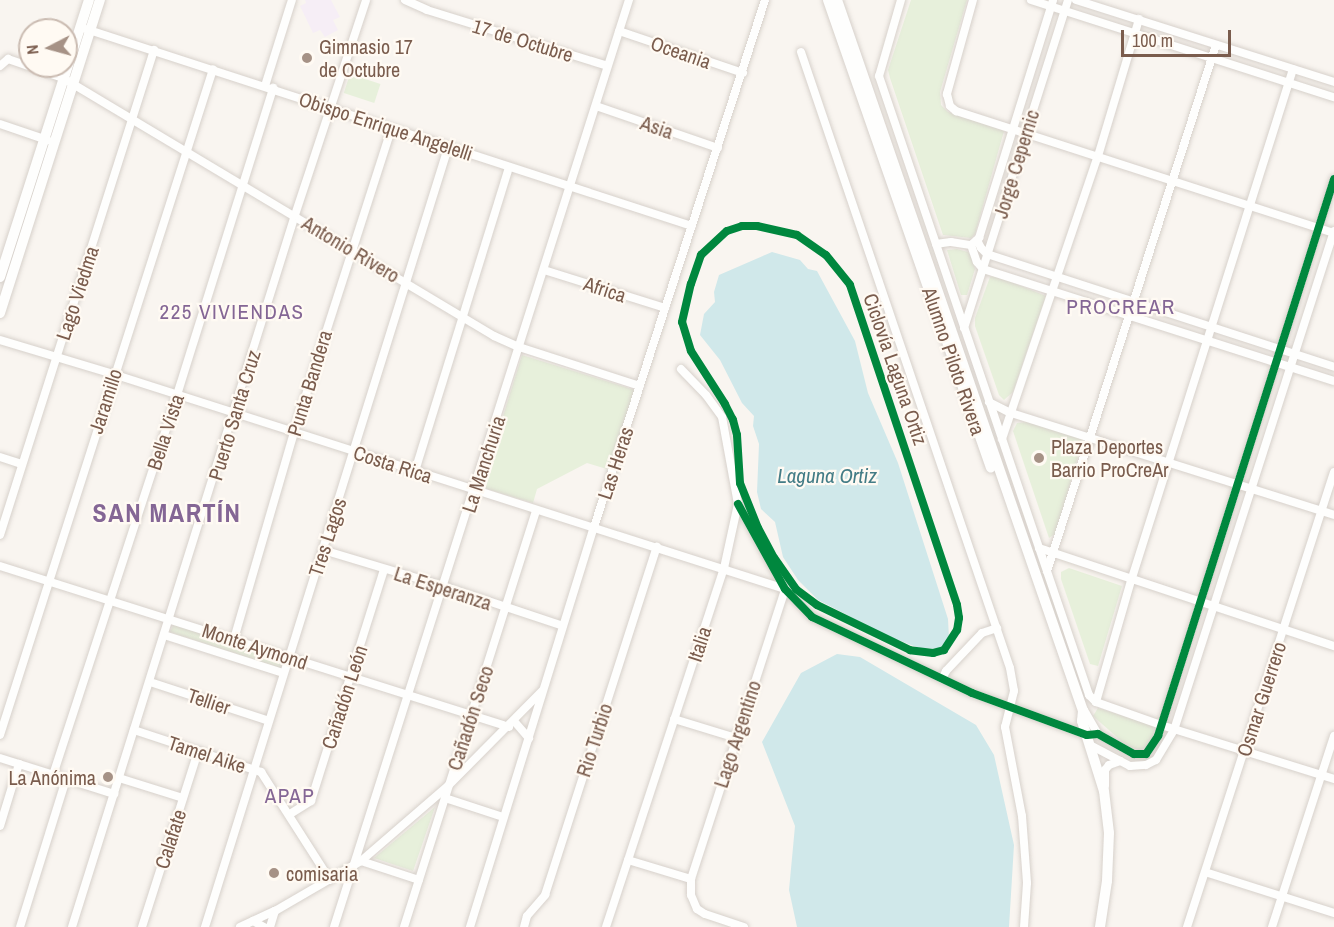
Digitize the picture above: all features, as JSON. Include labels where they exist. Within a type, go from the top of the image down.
[{"type":"main road","points":[[3,275],[55,142],[73,86],[89,0]]},
{"type":"main road","points":[[78,44],[100,0]]},
{"type":"main road","name":"Alumno Piloto Rivera","points":[[828,0],[1077,714],[1092,738],[1104,791],[1109,857],[1100,927]]},
{"type":"main road","name":"Alumno Piloto Rivera","points":[[837,0],[1078,699],[1082,721]]},
{"type":"main road","points":[[0,313],[3,275],[63,78]]},
{"type":"street","name":"Bella Vista","points":[[52,775],[243,187],[292,0]]},
{"type":"street","name":"Puerto Santa Cruz","points":[[72,927],[235,413],[295,215],[366,0]]},
{"type":"street","name":"17 de Octubre","points":[[405,0],[427,10],[608,66]]},
{"type":"street","name":"La Manchuria","points":[[334,927],[357,863],[408,695],[475,491],[629,0]]},
{"type":"street","name":"Las Heras","points":[[470,927],[594,527],[765,0]]},
{"type":"street","points":[[901,0],[879,76],[1089,695],[1096,702],[1174,730],[1334,779]]},
{"type":"street","points":[[973,0],[947,100],[956,111],[1334,233],[1174,730],[1156,760],[1138,766],[1120,760],[1092,738],[1078,699]]},
{"type":"street","points":[[1031,0],[1052,3],[1064,11],[1334,97]]},
{"type":"street","name":"Jorge Cepernic","points":[[964,328],[1068,0]]},
{"type":"street","points":[[1076,0],[1334,82]]},
{"type":"street","name":"Jorge Cepernic","points":[[974,242],[1052,3]]},
{"type":"street","points":[[1002,439],[1098,156],[1139,19]]},
{"type":"street","name":"Obispo Enrique Angelelli","points":[[85,28],[692,226]]},
{"type":"street","name":"Oceania","points":[[619,31],[742,72]]},
{"type":"street","points":[[1047,571],[1216,45]]},
{"type":"street","name":"Lago Viedma","points":[[0,535],[154,50]]},
{"type":"street","points":[[801,52],[1010,668],[1014,691],[1005,727],[1023,825],[1027,883],[1024,927]]},
{"type":"street","name":"Antonio Rivero","points":[[2,64],[8,59],[18,62]]},
{"type":"street","name":"Jaramillo","points":[[0,735],[113,374],[213,69]]},
{"type":"street","points":[[1096,702],[1131,581],[1293,69]]},
{"type":"street","name":"Antonio Rivero","points":[[63,78],[243,187],[351,248],[464,318],[519,347],[640,386]]},
{"type":"street","name":"Asia","points":[[596,106],[718,148]]},
{"type":"street","points":[[0,124],[55,142]]},
{"type":"street","name":"Punta Bandera","points":[[234,639],[294,432],[351,248],[391,129]]},
{"type":"street","name":"Tres Lagos","points":[[206,927],[283,673],[448,148]]},
{"type":"street","points":[[416,471],[509,167]]},
{"type":"street","points":[[738,504],[785,589],[812,617],[942,679],[1141,755],[1152,747],[1161,725],[1334,179]]},
{"type":"street","points":[[936,244],[974,242],[987,254],[1334,367]]},
{"type":"street","points":[[974,242],[977,262],[982,269],[1334,381]]},
{"type":"street","name":"Africa","points":[[544,270],[665,309]]},
{"type":"street","name":"Costa Rica","points":[[0,340],[785,589]]},
{"type":"street","name":"Italia","points":[[606,927],[724,568],[738,504],[722,417],[706,395],[681,369]]},
{"type":"street","points":[[989,402],[1011,413],[1334,515]]},
{"type":"street","points":[[0,457],[22,464]]},
{"type":"street","name":"Osmar Guerrero","points":[[1187,927],[1334,472]]},
{"type":"street","name":"Cañadón Seco","points":[[404,927],[536,510]]},
{"type":"street","name":"Rio Turbio","points":[[524,927],[527,916],[545,895],[657,547]]},
{"type":"street","points":[[1039,548],[1053,555],[1131,581],[1334,646]]},
{"type":"street","name":"La Esperanza","points":[[323,550],[443,586],[563,626]]},
{"type":"street","name":"Monte Aymond","points":[[0,566],[170,617],[408,695],[511,724]]},
{"type":"street","name":"Cañadón León","points":[[290,814],[311,801],[384,569]]},
{"type":"street","name":"Lago Argentino","points":[[691,879],[785,589]]},
{"type":"street","points":[[942,679],[946,671],[982,633],[997,628]]},
{"type":"street","points":[[164,635],[283,673]]},
{"type":"street","name":"Tellier","points":[[150,681],[269,721]]},
{"type":"street","points":[[240,927],[275,911],[357,863],[448,786],[545,688]]},
{"type":"street","points":[[674,719],[735,738]]},
{"type":"street","points":[[511,724],[529,738]]},
{"type":"street","name":"Tamel Aike","points":[[134,730],[254,768],[264,775],[330,880]]},
{"type":"street","points":[[1272,927],[1334,736]]},
{"type":"street","name":"Calafate","points":[[142,927],[198,751]]},
{"type":"street","points":[[0,758],[114,794]]},
{"type":"street","points":[[1104,791],[1105,770],[1108,765],[1120,760]]},
{"type":"street","points":[[0,826],[19,764]]},
{"type":"street","points":[[119,778],[183,798]]},
{"type":"street","points":[[20,927],[66,779]]},
{"type":"street","points":[[445,798],[503,817]]},
{"type":"street","points":[[628,860],[691,879],[691,895],[697,909],[705,914],[744,927]]},
{"type":"street","points":[[357,863],[418,880]]},
{"type":"street","points":[[1205,872],[1334,912]]},
{"type":"street","points":[[270,927],[275,911]]},
{"type":"street","points":[[253,921],[264,927]]},
{"type":"shaded area","points":[[305,0],[331,0],[340,17],[333,20],[338,30],[325,37],[320,30],[313,33],[300,6],[306,3]]},
{"type":"green space","points":[[911,0],[967,0],[940,92],[941,105],[948,112],[1004,131],[975,234],[971,238],[943,235],[890,78],[888,70]]},
{"type":"green space","points":[[350,74],[380,84],[374,103],[344,93]]},
{"type":"green space","points":[[957,249],[968,252],[973,258],[975,269],[967,295],[961,295],[947,250]]},
{"type":"green space","points":[[996,276],[1046,296],[1013,392],[1004,400],[999,395],[975,326],[975,318],[990,277]]},
{"type":"green space","points":[[522,355],[635,390],[610,470],[587,463],[537,489],[533,503],[481,487]]},
{"type":"green space","points":[[1028,422],[1083,438],[1056,533],[1049,538],[1013,431],[1017,423]]},
{"type":"green space","points":[[1069,568],[1122,586],[1098,666],[1090,664],[1061,579],[1061,572]]},
{"type":"green space","points":[[174,624],[283,662],[280,668],[170,632]]},
{"type":"green space","points":[[1098,708],[1152,725],[1154,731],[1148,746],[1139,750],[1127,746],[1093,716]]},
{"type":"green space","points":[[435,807],[413,871],[374,858]]},
{"type":"water","name":"Laguna Ortiz","points":[[772,252],[800,260],[808,269],[817,271],[855,341],[868,393],[898,463],[948,619],[949,638],[939,649],[919,648],[890,637],[818,600],[798,580],[783,557],[775,522],[761,509],[757,492],[759,444],[753,426],[754,416],[742,403],[720,360],[700,335],[704,314],[715,302],[714,292],[719,275]]},
{"type":"water","points":[[837,654],[860,657],[976,725],[994,755],[1014,845],[1009,927],[797,927],[789,890],[795,826],[762,742],[801,673]]},
{"type":"cycle path","points":[[738,504],[785,589],[812,617],[972,693],[1087,735],[1098,734],[1134,754],[1146,754],[1158,736],[1334,179]]},
{"type":"cycle path","name":"Ciclovía Laguna Ortiz","points":[[742,226],[757,226],[797,235],[826,255],[850,285],[957,605],[959,618],[957,630],[944,650],[933,653],[910,650],[817,605],[796,589],[774,558],[758,528],[740,483],[737,435],[733,420],[691,351],[682,322],[701,255],[727,231],[742,226]]},
{"type":"place","name":"Gimnasio 17 de Octubre","points":[[307,58]]},
{"type":"place","name":"Plaza Deportes Barrio ProCreAr","points":[[1039,458]]},
{"type":"place","name":"La Anónima","points":[[108,777]]},
{"type":"place","name":"comisaria","points":[[274,873]]},
{"type":"district","name":"PROCREAR","points":[[1121,307]]},
{"type":"district","name":"225 VIVIENDAS","points":[[232,312]]},
{"type":"district","name":"SAN MARTÍN","points":[[167,513]]},
{"type":"district","name":"APAP","points":[[290,796]]}]
